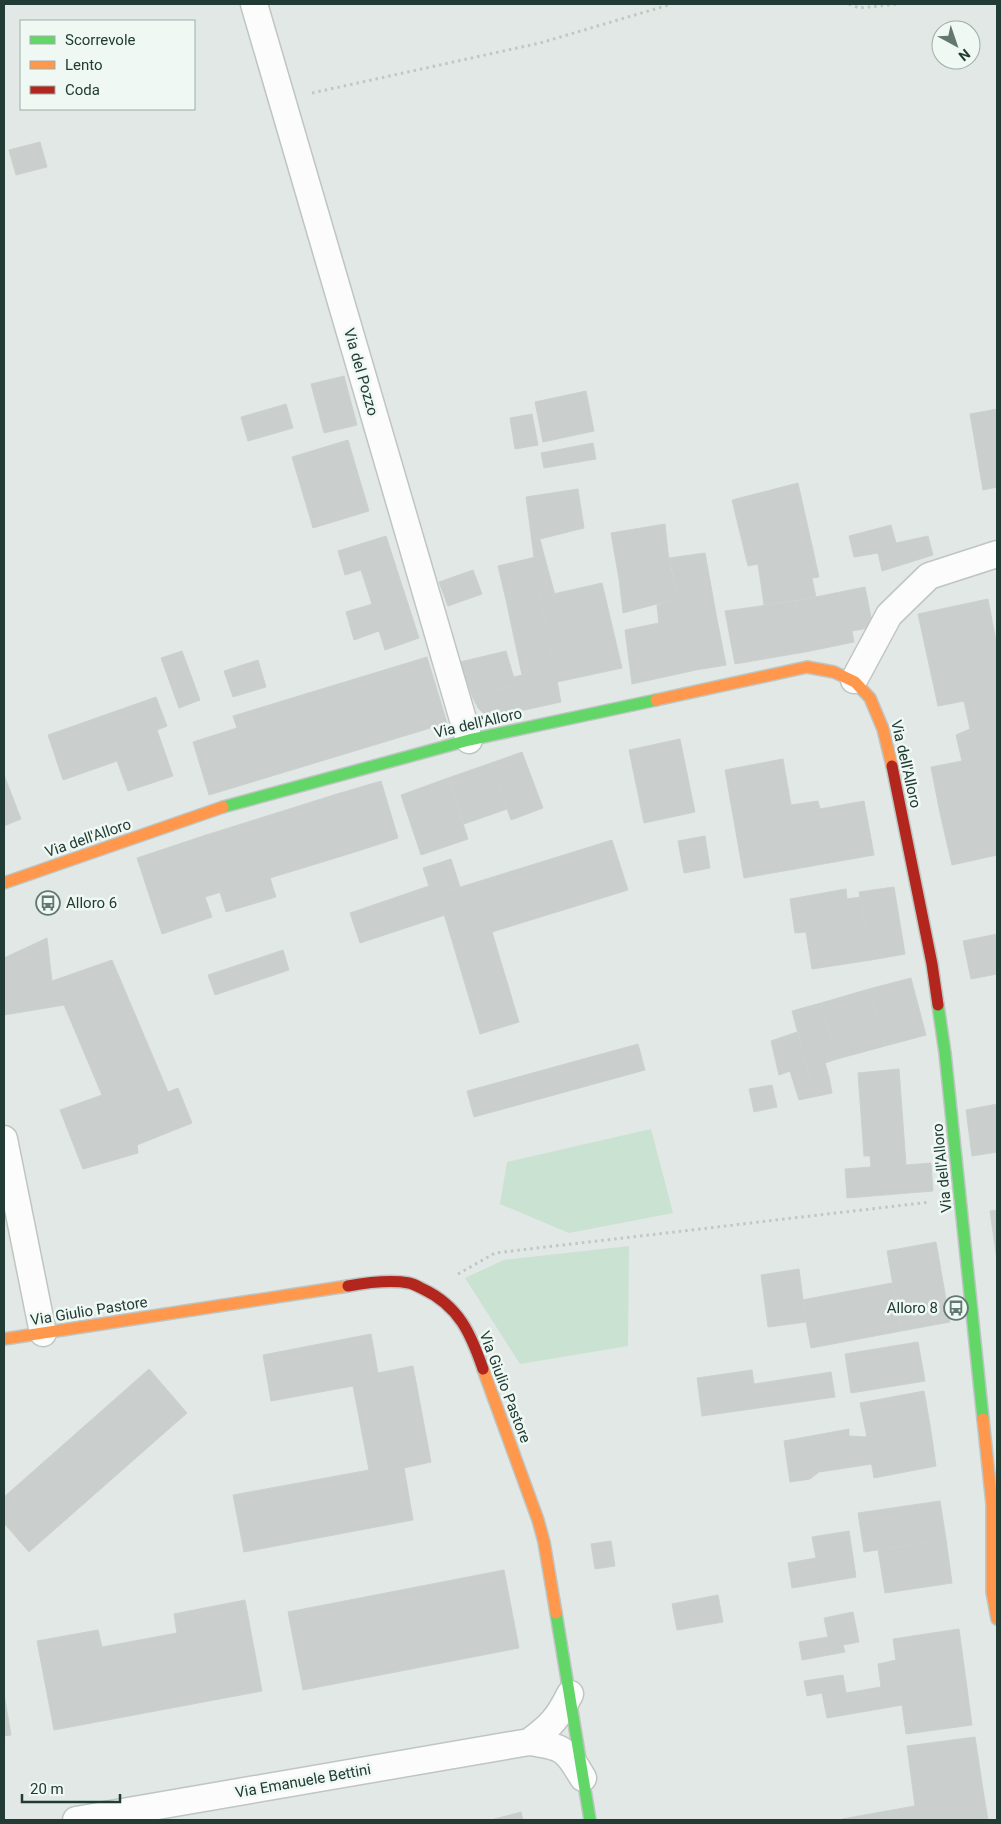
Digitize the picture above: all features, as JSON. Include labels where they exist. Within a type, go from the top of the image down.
[{"type":"street","name":"Via del Pozzo","points":[[254,4],[469,740]]},
{"type":"street","points":[[854,680],[889,615],[929,576],[997,554]]},
{"type":"street","name":"Via dell'Alloro","points":[[4,883],[236,802],[469,740],[807,667],[836,672],[854,680],[865,691],[879,713],[887,740],[932,964],[945,1053],[992,1504],[992,1578],[997,1619]]},
{"type":"street","points":[[4,1139],[43,1333]]},
{"type":"street","name":"Via Giulio Pastore","points":[[4,1339],[366,1283],[410,1283],[436,1295],[458,1315],[473,1340],[538,1520],[544,1542],[590,1820]]},
{"type":"street","name":"Via Emanuele Bettini","points":[[530,1742],[548,1728],[560,1715],[570,1694]]},
{"type":"street","name":"Via Emanuele Bettini","points":[[76,1820],[530,1742],[554,1746],[570,1756],[583,1778]]},
{"type":"path","points":[[282,100],[540,43],[669,4]]},
{"type":"path","points":[[849,4],[859,8],[899,4]]},
{"type":"path","points":[[436,1295],[451,1279],[495,1253],[960,1198]]},
{"type":"green space","points":[[651,1129],[673,1213],[569,1233],[500,1204],[507,1162]]},
{"type":"green space","points":[[629,1246],[628,1346],[520,1364],[465,1278],[504,1260]]},
{"type":"building","points":[[40,142],[47,167],[16,175],[9,150]]},
{"type":"building","points":[[344,376],[357,425],[324,433],[311,384]]},
{"type":"building","points":[[586,391],[594,431],[543,442],[535,402]]},
{"type":"building","points":[[286,404],[293,428],[248,441],[241,417]]},
{"type":"building","points":[[997,409],[997,487],[983,490],[970,414]]},
{"type":"building","points":[[532,414],[538,445],[515,449],[510,418]]},
{"type":"building","points":[[348,440],[369,511],[313,528],[292,457]]},
{"type":"building","points":[[593,443],[596,459],[544,468],[541,453]]},
{"type":"building","points":[[798,483],[819,577],[812,578],[816,597],[764,605],[758,564],[748,566],[732,500]]},
{"type":"building","points":[[578,489],[584,528],[540,539],[544,555],[534,557],[526,497]]},
{"type":"building","points":[[665,524],[668,553],[616,562],[611,533]]},
{"type":"building","points":[[891,525],[896,543],[928,536],[933,555],[882,571],[878,553],[854,557],[849,536]]},
{"type":"building","points":[[386,536],[419,638],[385,650],[379,631],[354,640],[346,612],[372,604],[361,570],[345,575],[338,551]]},
{"type":"building","points":[[668,553],[671,570],[619,579],[616,562]]},
{"type":"building","points":[[705,553],[716,614],[687,619],[696,670],[632,684],[625,630],[659,623],[657,605],[679,598],[669,558]]},
{"type":"building","points":[[544,555],[555,595],[540,597],[540,593],[506,600],[498,566]]},
{"type":"building","points":[[473,570],[482,594],[448,606],[439,582]]},
{"type":"building","points":[[671,570],[679,598],[623,613],[619,579]]},
{"type":"building","points":[[602,583],[622,668],[557,682],[540,597]]},
{"type":"building","points":[[865,587],[873,627],[852,631],[854,642],[805,652],[796,601]]},
{"type":"building","points":[[540,593],[561,702],[488,718],[478,708],[472,696],[516,685],[514,677],[522,675],[506,600]]},
{"type":"building","points":[[988,599],[997,646],[997,724],[970,729],[964,701],[938,706],[918,614]]},
{"type":"building","points":[[796,601],[805,652],[735,664],[725,611]]},
{"type":"building","points":[[716,614],[726,665],[696,670],[687,619]]},
{"type":"building","points":[[182,651],[200,700],[179,708],[161,658]]},
{"type":"building","points":[[506,651],[516,685],[472,696],[460,662]]},
{"type":"building","points":[[427,657],[447,723],[209,795],[193,742],[237,728],[233,716]]},
{"type":"building","points":[[258,660],[266,687],[233,697],[224,671]]},
{"type":"building","points":[[156,697],[167,726],[157,730],[173,776],[128,791],[117,761],[63,780],[48,735]]},
{"type":"building","points":[[997,724],[997,801],[940,813],[931,767],[962,761],[956,735],[970,729]]},
{"type":"building","points":[[680,739],[695,812],[644,823],[629,750]]},
{"type":"building","points":[[522,752],[543,808],[511,820],[491,763]]},
{"type":"building","points":[[783,759],[791,805],[818,801],[820,809],[864,801],[874,855],[744,878],[725,770]]},
{"type":"building","points":[[491,763],[507,809],[464,824],[448,778]]},
{"type":"building","points":[[4,775],[21,819],[4,826]]},
{"type":"building","points":[[448,778],[468,839],[421,855],[401,795]]},
{"type":"building","points":[[381,781],[398,838],[355,852],[337,794]]},
{"type":"building","points":[[337,794],[355,852],[270,878],[276,897],[226,912],[203,836]]},
{"type":"building","points":[[997,801],[997,855],[952,865],[940,813]]},
{"type":"building","points":[[203,836],[221,892],[205,897],[212,917],[162,934],[137,858]]},
{"type":"building","points":[[705,836],[710,868],[684,873],[678,841]]},
{"type":"building","points":[[612,840],[628,890],[492,932],[519,1022],[480,1034],[438,894]]},
{"type":"building","points":[[451,859],[460,887],[438,894],[445,915],[360,943],[350,913],[429,886],[423,868]]},
{"type":"building","points":[[894,887],[905,954],[871,960],[859,892]]},
{"type":"building","points":[[846,889],[847,899],[861,897],[871,960],[812,969],[806,932],[795,933],[790,899]]},
{"type":"building","points":[[997,934],[997,974],[971,979],[963,941]]},
{"type":"building","points":[[47,938],[52,981],[112,960],[168,1092],[178,1088],[192,1123],[137,1145],[138,1153],[83,1169],[60,1110],[102,1095],[64,1005],[4,1015],[4,958]]},
{"type":"building","points":[[283,950],[289,970],[215,995],[208,975]]},
{"type":"building","points":[[911,978],[926,1035],[885,1046],[869,989]]},
{"type":"building","points":[[869,989],[885,1046],[837,1059],[821,1003]]},
{"type":"building","points":[[821,1003],[837,1059],[825,1063],[829,1077],[811,1082],[792,1011]]},
{"type":"building","points":[[797,1032],[811,1082],[829,1077],[832,1093],[799,1100],[790,1071],[779,1075],[771,1041]]},
{"type":"building","points":[[638,1044],[645,1070],[474,1117],[467,1091]]},
{"type":"building","points":[[899,1069],[906,1165],[931,1163],[933,1191],[847,1198],[845,1169],[871,1167],[870,1156],[864,1156],[858,1073]]},
{"type":"building","points":[[772,1085],[777,1107],[754,1112],[749,1089]]},
{"type":"building","points":[[997,1104],[997,1152],[972,1156],[966,1110]]},
{"type":"building","points":[[997,1210],[997,1260],[990,1211]]},
{"type":"building","points":[[936,1242],[950,1322],[901,1331],[887,1251]]},
{"type":"building","points":[[799,1269],[806,1322],[768,1327],[761,1275]]},
{"type":"building","points":[[892,1283],[901,1331],[811,1348],[802,1300]]},
{"type":"building","points":[[371,1334],[378,1373],[413,1366],[431,1462],[404,1468],[413,1520],[244,1552],[233,1495],[369,1470],[353,1386],[271,1401],[263,1355]]},
{"type":"building","points":[[918,1342],[925,1381],[851,1393],[845,1354]]},
{"type":"building","points":[[149,1369],[187,1413],[29,1552],[4,1523],[4,1497]]},
{"type":"building","points":[[752,1370],[754,1384],[831,1372],[835,1397],[702,1416],[697,1378]]},
{"type":"building","points":[[924,1391],[930,1425],[867,1437],[860,1403]]},
{"type":"building","points":[[930,1425],[936,1466],[874,1478],[867,1437]]},
{"type":"building","points":[[849,1429],[849,1436],[867,1437],[872,1464],[819,1472],[810,1479],[790,1482],[784,1441]]},
{"type":"building","points":[[940,1501],[946,1539],[864,1552],[858,1513]]},
{"type":"building","points":[[849,1531],[856,1577],[792,1588],[788,1563],[816,1558],[812,1537]]},
{"type":"building","points":[[946,1539],[952,1583],[885,1593],[878,1550]]},
{"type":"building","points":[[611,1541],[615,1566],[595,1569],[591,1544]]},
{"type":"building","points":[[504,1570],[519,1648],[303,1690],[288,1612]]},
{"type":"building","points":[[718,1595],[723,1622],[677,1630],[672,1604]]},
{"type":"building","points":[[245,1600],[262,1691],[54,1730],[37,1641],[98,1630],[102,1647],[177,1633],[174,1614]]},
{"type":"building","points":[[853,1612],[859,1642],[843,1645],[845,1652],[802,1660],[799,1642],[828,1637],[824,1618]]},
{"type":"building","points":[[959,1629],[972,1725],[906,1734],[893,1639]]},
{"type":"building","points":[[896,1660],[902,1705],[827,1718],[822,1693],[807,1696],[804,1681],[843,1675],[846,1693],[881,1687],[878,1664]]},
{"type":"building","points":[[4,1694],[11,1735],[4,1736]]},
{"type":"building","points":[[975,1737],[984,1796],[915,1806],[907,1746]]},
{"type":"building","points":[[984,1796],[988,1820],[842,1820],[915,1806]]},
{"type":"building","points":[[521,1812],[523,1820],[491,1820]]},
{"type":"traffic: fast","points":[[223,807],[469,740],[656,700]]},
{"type":"traffic: fast","points":[[938,1005],[945,1053],[983,1419]]},
{"type":"traffic: fast","points":[[556,1613],[590,1820]]},
{"type":"traffic: slow","points":[[656,700],[807,667],[834,672],[855,682],[870,698],[883,729],[892,766]]},
{"type":"traffic: slow","points":[[4,883],[223,807]]},
{"type":"traffic: slow","points":[[4,1339],[348,1286]]},
{"type":"traffic: slow","points":[[483,1369],[538,1520],[544,1542],[556,1613]]},
{"type":"traffic: slow","points":[[983,1419],[992,1504],[992,1592],[997,1619]]},
{"type":"traffic: jam","points":[[892,766],[932,964],[938,1005]]},
{"type":"traffic: jam","points":[[348,1286],[378,1282],[402,1282],[415,1285],[435,1296],[446,1304],[462,1322],[474,1344],[483,1369]]},
{"type":"place","name":"Alloro 6","points":[[48,903]]},
{"type":"place","name":"Alloro 8","points":[[956,1308]]}]
